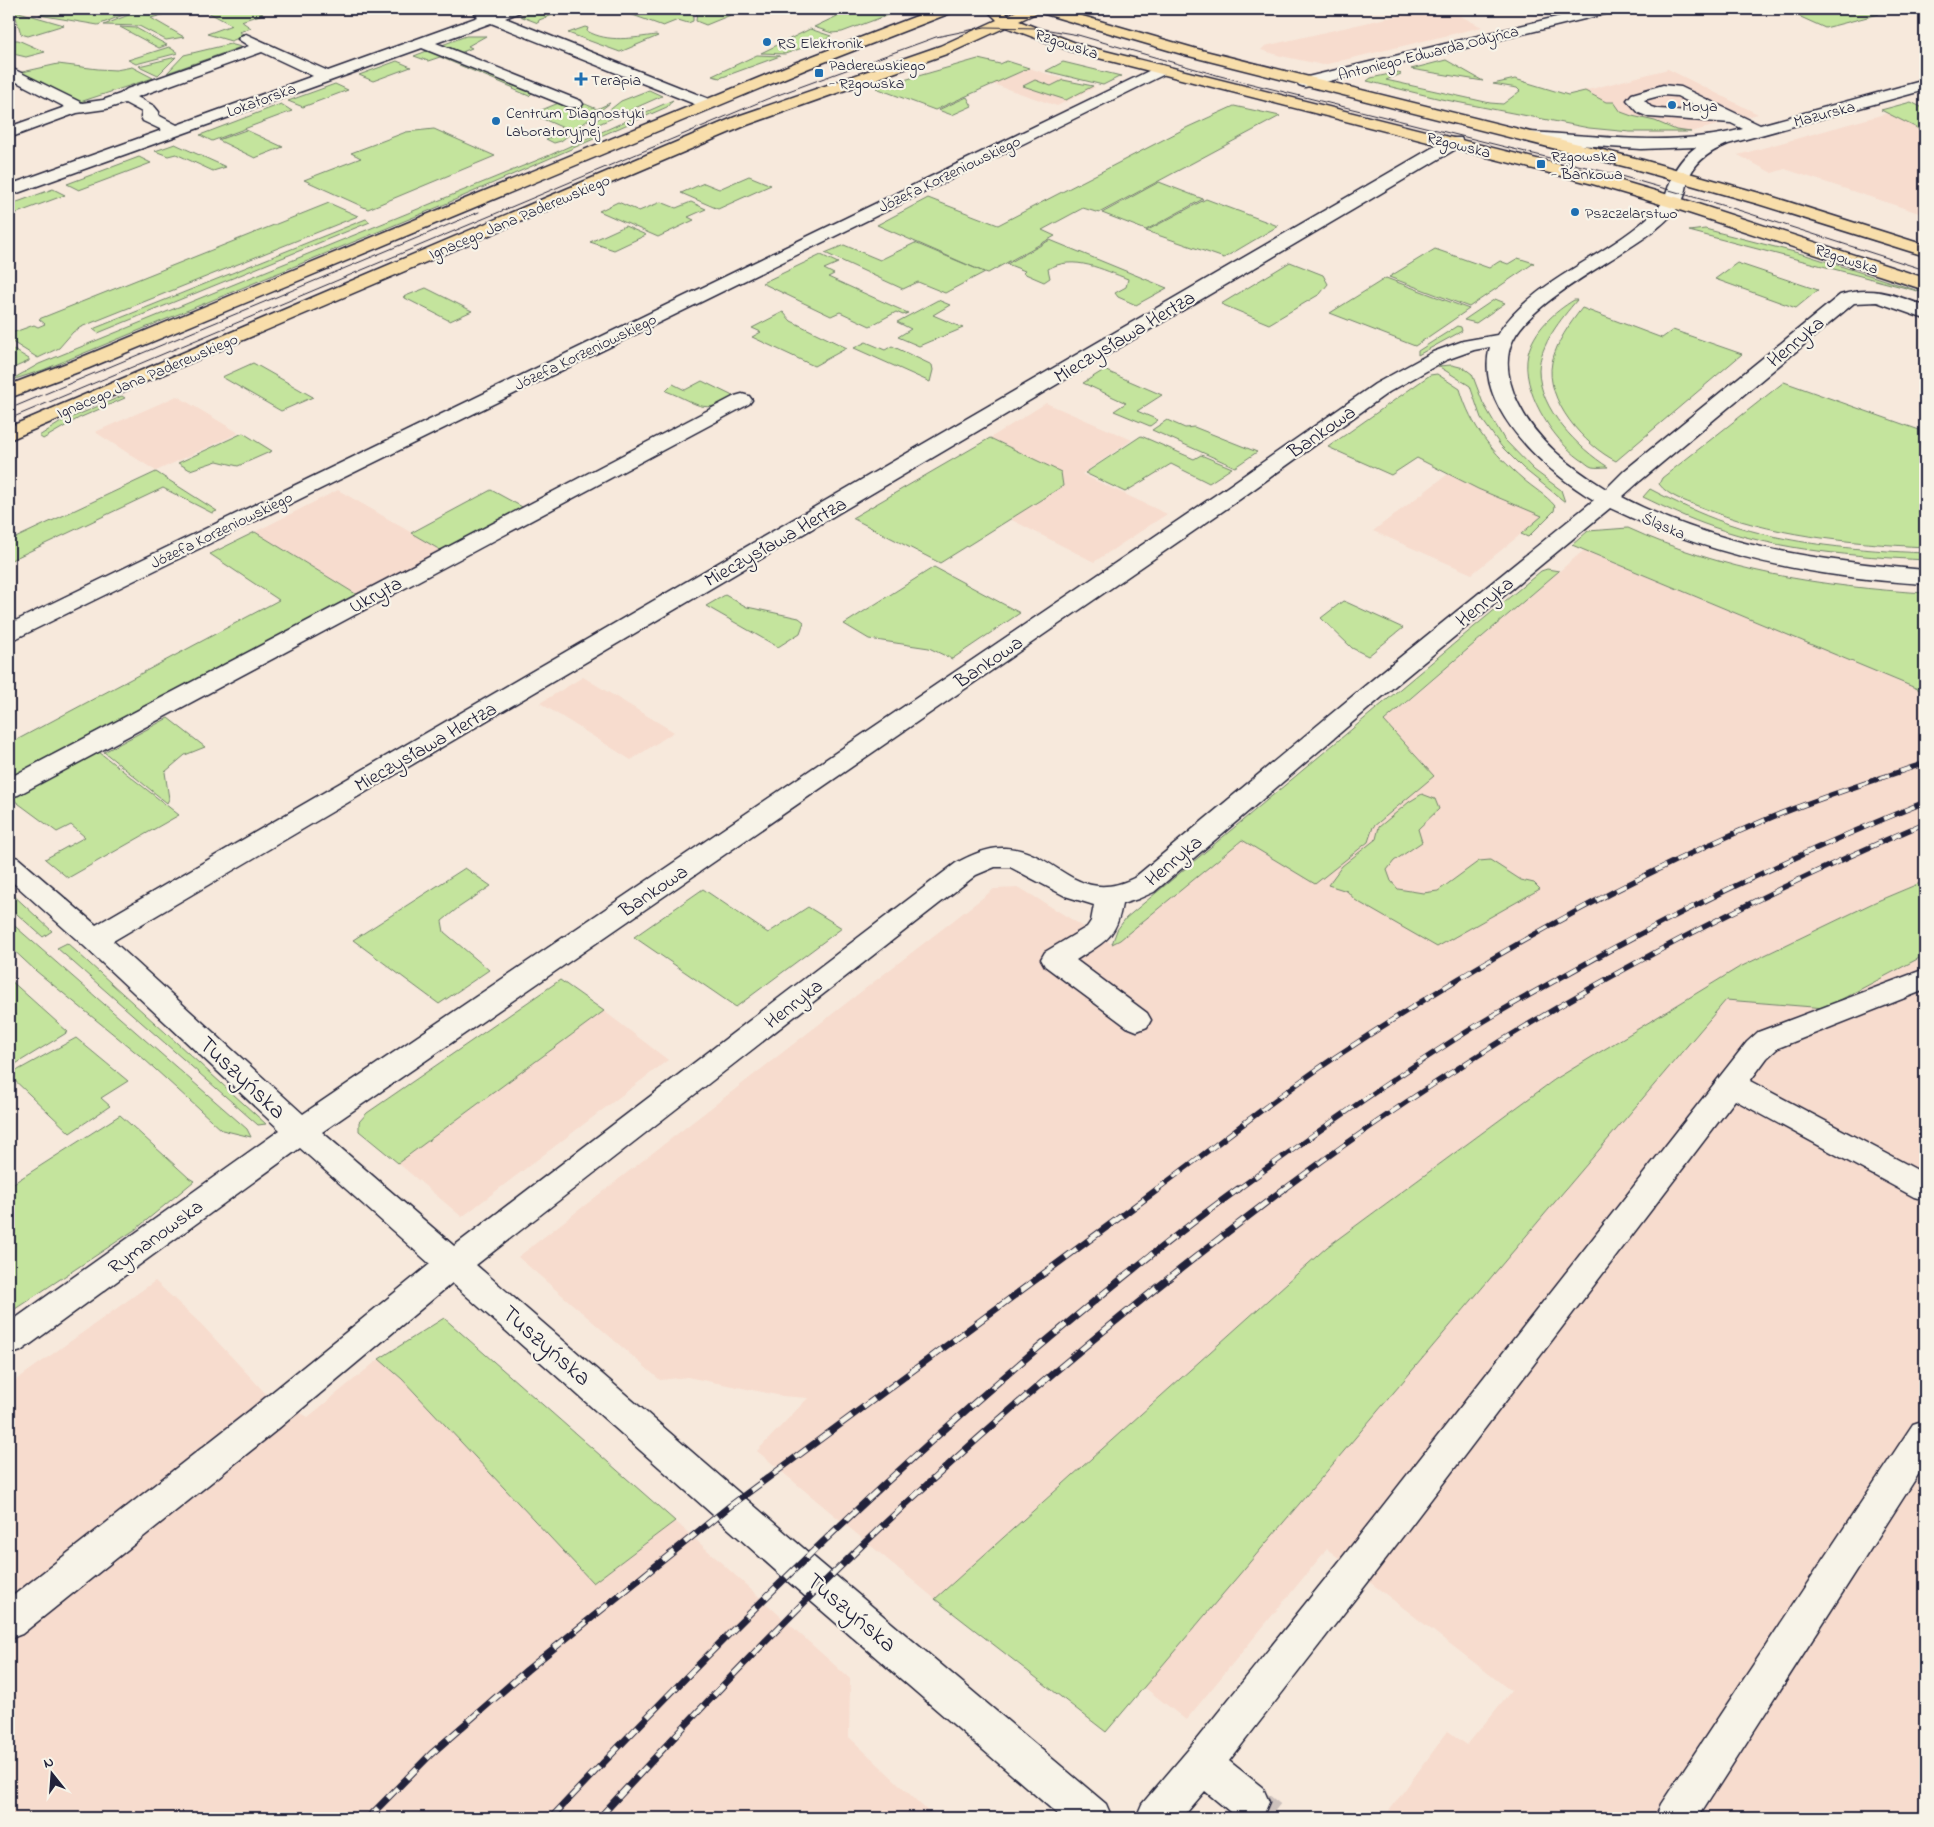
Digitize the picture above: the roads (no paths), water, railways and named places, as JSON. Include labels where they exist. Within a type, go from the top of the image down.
[{"type":"main road","name":"Ignacego Jana Paderewskiego","points":[[9,392],[91,361],[803,65],[948,9]]},
{"type":"main road","name":"Ignacego Jana Paderewskiego","points":[[9,434],[741,121],[899,66],[967,40],[1000,15],[1033,9]]},
{"type":"main road","name":"Rzgowska","points":[[1043,9],[1191,52],[1305,82],[1681,176],[1925,251]]},
{"type":"main road","name":"Rzgowska","points":[[1000,15],[1069,46],[1568,172],[1673,202],[1925,284]]},
{"type":"street","points":[[470,9],[708,104]]},
{"type":"street","name":"Lokatorska","points":[[9,191],[514,9]]},
{"type":"street","name":"Antoniego Edwarda Odyńca","points":[[1305,82],[1608,9]]},
{"type":"street","points":[[246,39],[326,76]]},
{"type":"street","points":[[421,42],[574,104]]},
{"type":"street","points":[[9,133],[80,108],[106,104],[126,97],[132,92],[262,47]]},
{"type":"street","name":"Józefa Korzeniowskiego","points":[[9,632],[1161,70]]},
{"type":"street","points":[[9,72],[80,108]]},
{"type":"street","name":"Mazurska","points":[[1673,202],[1681,176],[1702,149],[1722,140],[1925,85]]},
{"type":"street","points":[[1732,118],[1655,114],[1644,110],[1635,100],[1638,97],[1673,90],[1681,92],[1758,130]]},
{"type":"street","points":[[126,97],[148,108],[149,116]]},
{"type":"street","points":[[106,104],[135,117],[149,116],[175,130]]},
{"type":"street","name":"Mazurska","points":[[1530,137],[1662,145],[1722,140]]},
{"type":"street","name":"Mieczysława Hertza","points":[[94,939],[1454,142]]},
{"type":"street","points":[[1503,340],[1528,311],[1549,294],[1642,231],[1673,202]]},
{"type":"street","name":"Henryka","points":[[9,1622],[261,1422],[454,1264],[966,869],[998,857],[1016,858],[1076,890],[1109,898],[1128,894],[1144,885],[1387,680],[1608,499],[1632,476],[1847,298],[1870,295],[1925,313]]},
{"type":"street","name":"Śląska","points":[[1503,340],[1498,357],[1498,374],[1511,409],[1530,438],[1557,465],[1608,499],[1682,533],[1758,556],[1836,570],[1925,577]]},
{"type":"street","name":"Bankowa","points":[[301,1131],[1220,502],[1382,388],[1408,372],[1446,354],[1476,343],[1503,340]]},
{"type":"street","name":"Ukryta","points":[[9,789],[742,400]]},
{"type":"street","name":"Tuszyńska","points":[[9,864],[94,939],[301,1131],[797,1566],[1092,1818]]},
{"type":"street","points":[[1109,898],[1105,922],[1096,934],[1055,959],[1137,1020]]},
{"type":"street","points":[[1156,1818],[1202,1764],[1355,1570],[1757,1050],[1768,1040],[1925,979]]},
{"type":"street","points":[[1731,1084],[1925,1188]]},
{"type":"street","name":"Rymanowska","points":[[9,1341],[301,1131]]},
{"type":"street","points":[[1675,1818],[1925,1435]]},
{"type":"street","points":[[1202,1764],[1250,1802]]},
{"type":"tunnel","points":[[1249,1802],[1269,1818]]},
{"type":"tram line","points":[[9,419],[767,99],[936,37],[985,27],[1038,28],[1078,35],[1220,76],[1614,174],[1735,209],[1925,270]]},
{"type":"tram line","points":[[9,409],[479,212]]},
{"type":"railway","points":[[1156,1190],[1331,1060],[1437,992],[1545,928],[1656,870],[1770,818],[1925,763]]},
{"type":"railway","points":[[1237,1190],[1415,1065],[1526,997],[1692,907],[1783,863],[1925,802]]},
{"type":"railway","points":[[1283,1190],[1358,1135],[1435,1083],[1593,987],[1674,942],[1757,900],[1925,823]]},
{"type":"railway","points":[[368,1818],[431,1754],[527,1670],[730,1506],[1158,1189]]},
{"type":"railway","points":[[551,1818],[671,1692],[856,1510],[1051,1337],[1167,1243],[1238,1189]]},
{"type":"railway","points":[[599,1818],[761,1646],[845,1562],[931,1481],[1016,1405],[1104,1331],[1284,1189]]},
{"type":"place","name":"RS Elektronik","points":[[767,42]]},
{"type":"place","name":"Paderewskiego - Rzgowska","points":[[819,73]]},
{"type":"place","name":"Terapia","points":[[581,79]]},
{"type":"place","name":"Moya","points":[[1672,105]]},
{"type":"place","name":"Centrum Diagnostyki Laboratoryjnej","points":[[496,121]]},
{"type":"place","name":"Rzgowska - Bankowa","points":[[1541,164]]},
{"type":"place","name":"Pszczelarstwo","points":[[1575,212]]}]
